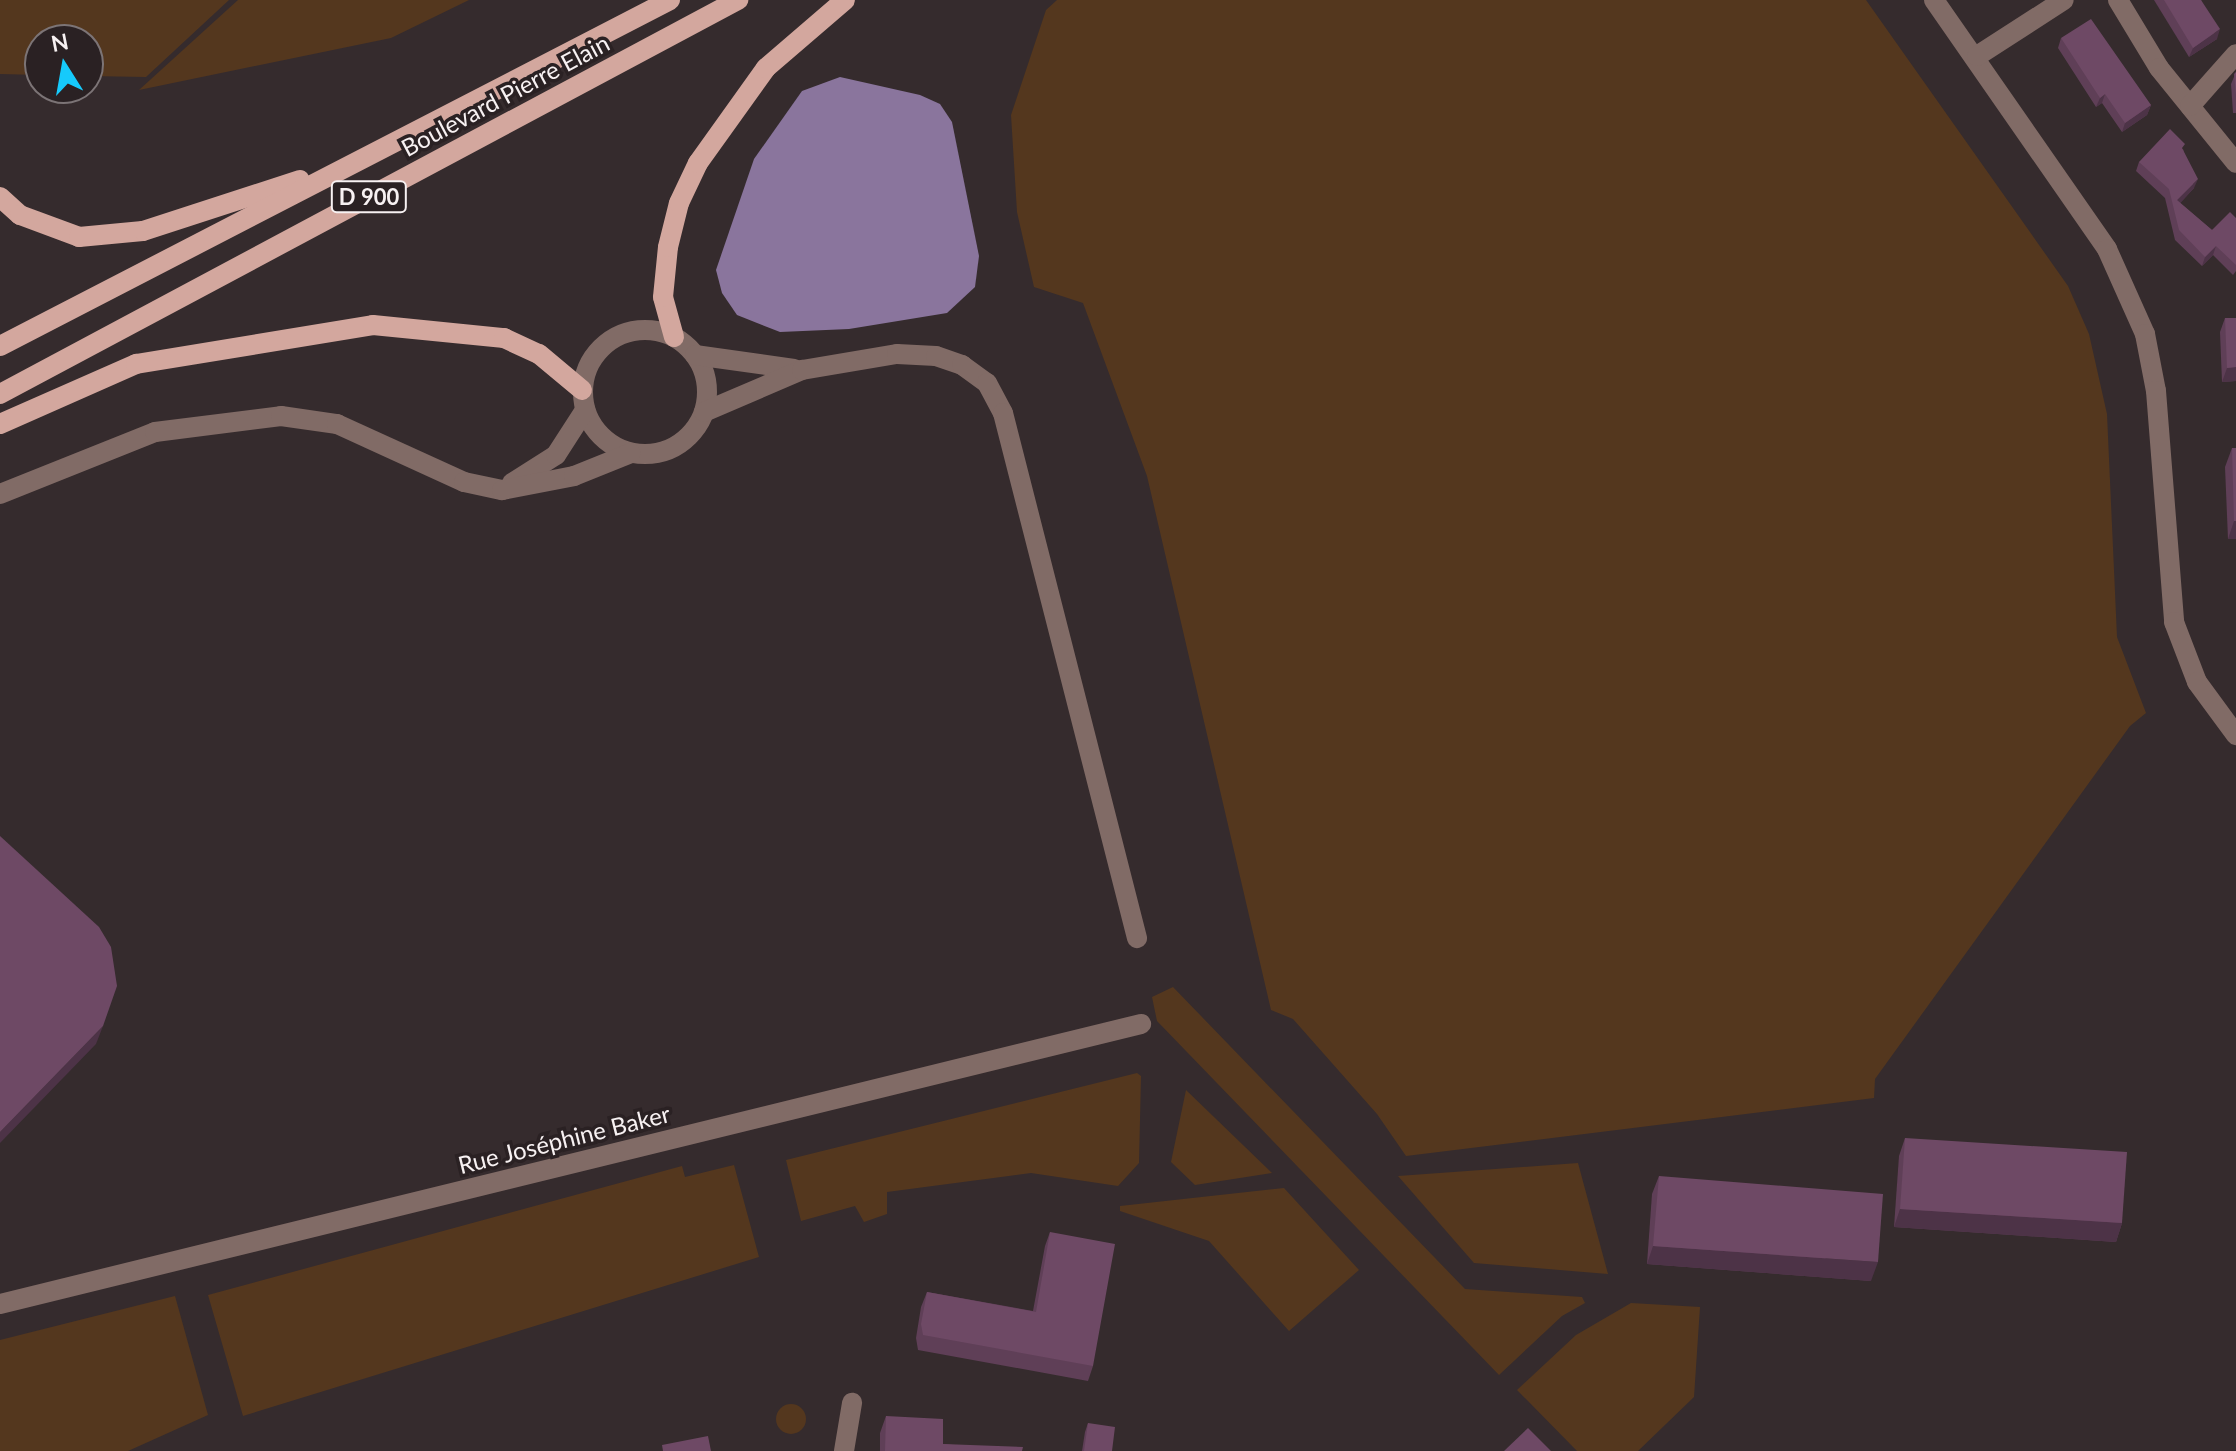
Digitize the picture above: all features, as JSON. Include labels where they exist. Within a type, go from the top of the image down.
[{"type":"main road","name":"Boulevard Pierre Elain","points":[[0,346],[670,0]]},
{"type":"main road","name":"Boulevard Pierre Elain","points":[[0,394],[738,0]]},
{"type":"main road","points":[[674,337],[663,297],[668,247],[679,203],[698,163],[766,68],[845,0]]},
{"type":"main road","points":[[0,197],[20,215],[79,237],[143,231],[357,162]]},
{"type":"main road","points":[[0,424],[136,364],[373,325],[504,338],[539,354],[584,400]]},
{"type":"street","points":[[1934,0],[1977,56],[2107,249],[2145,334],[2156,391],[2174,622],[2197,682],[2236,735]]},
{"type":"street","points":[[1977,56],[2064,0]]},
{"type":"street","points":[[2118,0],[2159,68],[2236,163]]},
{"type":"street","points":[[2190,106],[2236,54]]},
{"type":"street","points":[[0,494],[155,432],[281,416],[337,424],[464,482],[502,490],[574,476],[631,453],[667,451],[683,441],[704,412],[707,392],[695,355],[674,337],[648,331],[622,334],[594,356],[584,400],[556,455],[502,490]]},
{"type":"street","points":[[704,412],[802,370],[897,354],[936,356],[962,365],[987,383],[1003,413],[1137,938]]},
{"type":"street","points":[[695,355],[802,370]]},
{"type":"street","points":[[584,400],[602,438],[631,453]]},
{"type":"street","name":"Rue Joséphine Baker","points":[[0,1304],[1141,1024]]},
{"type":"street","points":[[844,1451],[852,1403]]},
{"type":"shaded area","points":[[0,0],[229,0],[146,77],[104,76],[104,24],[24,24],[24,75],[0,74]]},
{"type":"shaded area","points":[[238,0],[469,0],[391,38],[139,90]]},
{"type":"shaded area","points":[[1057,0],[1866,0],[2068,286],[2089,334],[2107,414],[2117,637],[2146,713],[2130,726],[1875,1079],[1874,1098],[1406,1156],[1377,1114],[1293,1019],[1271,1010],[1147,476],[1083,303],[1034,287],[1017,212],[1011,115],[1046,10]]},
{"type":"shaded area","points":[[840,77],[920,95],[940,104],[952,122],[979,256],[975,287],[947,313],[849,329],[780,332],[737,315],[722,293],[716,270],[754,159],[802,91]]},
{"type":"shaded area","points":[[1173,987],[1465,1289],[1582,1297],[1585,1303],[1562,1316],[1499,1375],[1157,1021],[1152,997]]},
{"type":"shaded area","points":[[1137,1073],[1141,1076],[1139,1163],[1118,1186],[1031,1173],[887,1192],[887,1214],[864,1222],[855,1206],[801,1221],[786,1160]]},
{"type":"shaded area","points":[[1186,1090],[1272,1173],[1195,1185],[1171,1162]]},
{"type":"shaded area","points":[[1578,1163],[1608,1274],[1474,1263],[1398,1176]]},
{"type":"shaded area","points":[[734,1165],[759,1257],[243,1416],[208,1295],[682,1166],[685,1177]]},
{"type":"shaded area","points":[[1284,1188],[1359,1270],[1289,1331],[1209,1241],[1120,1211],[1120,1206]]},
{"type":"shaded area","points":[[175,1296],[208,1415],[128,1451],[0,1451],[0,1340]]},
{"type":"shaded area","points":[[1631,1303],[1700,1307],[1694,1397],[1638,1451],[1577,1451],[1517,1390],[1576,1335]]},
{"type":"shaded area","points":[[791,1404],[802,1408],[806,1419],[802,1430],[791,1434],[780,1430],[776,1419],[780,1408]]},
{"type":"building","points":[[2164,0],[2201,0],[2220,29],[2193,48]]},
{"type":"building","points":[[2091,19],[2151,105],[2125,123],[2105,94],[2100,98],[2061,38]]},
{"type":"building","points":[[2170,129],[2185,144],[2182,148],[2198,179],[2177,200],[2212,230],[2230,212],[2236,218],[2236,265],[2216,246],[2205,257],[2179,230],[2169,189],[2139,162]]},
{"type":"building","points":[[2225,318],[2236,318],[2236,367],[2227,368]]},
{"type":"building","points":[[2232,448],[2236,448],[2236,521],[2234,521]]},
{"type":"building","points":[[0,836],[99,927],[111,947],[117,986],[103,1026],[0,1132]]},
{"type":"building","points":[[1905,1138],[2127,1152],[2122,1223],[1900,1209]]},
{"type":"building","points":[[1659,1176],[1883,1194],[1878,1262],[1653,1246]]},
{"type":"building","points":[[1050,1232],[1115,1244],[1093,1366],[923,1335],[921,1324],[927,1292],[1036,1312]]},
{"type":"building","points":[[886,1416],[943,1419],[943,1444],[1023,1447],[1022,1451],[885,1451]]},
{"type":"building","points":[[1088,1423],[1115,1427],[1112,1451],[1084,1451]]},
{"type":"building","points":[[1528,1428],[1551,1451],[1504,1451]]},
{"type":"building","points":[[708,1436],[711,1451],[663,1451],[662,1445]]}]
